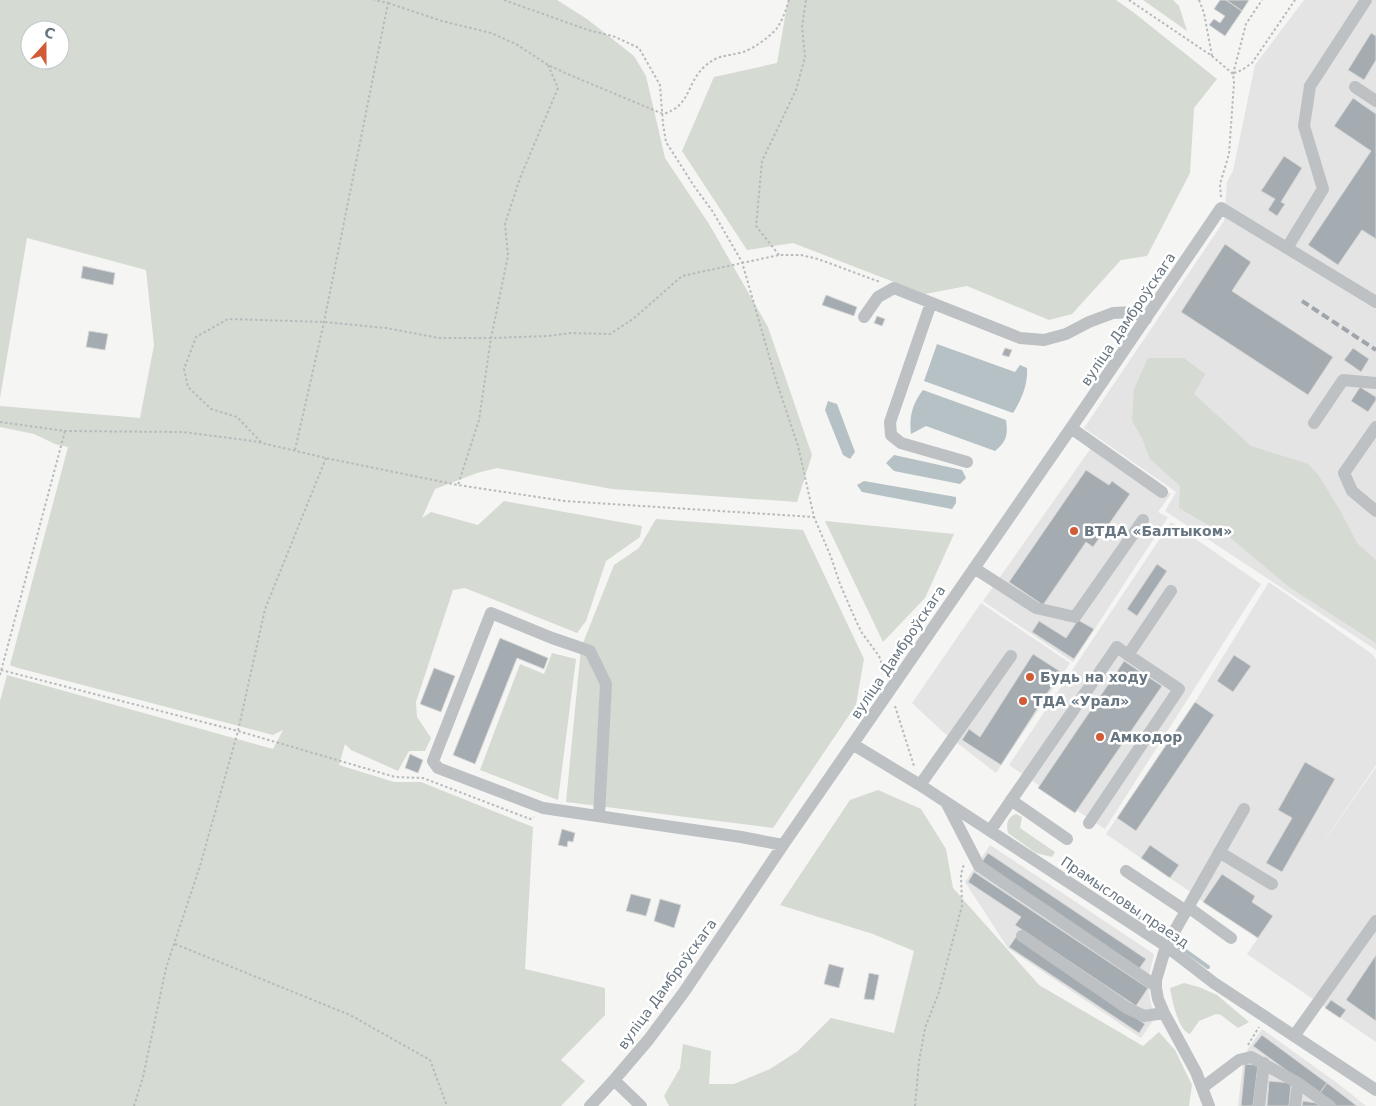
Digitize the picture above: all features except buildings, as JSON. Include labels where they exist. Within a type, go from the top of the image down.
[{"type":"street","points":[[1287,248],[1323,190],[1304,126],[1310,86],[1366,0],[1376,5]]},
{"type":"street","points":[[1355,87],[1376,101]]},
{"type":"street","points":[[1222,208],[1376,302]]},
{"type":"street","name":"вуліца Дамброўскага","points":[[590,1106],[649,1039],[684,992],[783,845],[854,745],[1222,208]]},
{"type":"street","points":[[864,317],[878,297],[894,288],[1020,338],[1044,340],[1066,334],[1113,312],[1135,312],[1146,319]]},
{"type":"street","points":[[931,303],[890,422],[891,434],[900,442],[967,462]]},
{"type":"street","points":[[1314,423],[1343,380],[1376,383]]},
{"type":"street","points":[[1376,427],[1344,473],[1352,491],[1376,511]]},
{"type":"street","points":[[1071,428],[1162,492]]},
{"type":"street","points":[[974,568],[1036,608],[1075,617],[1143,520]]},
{"type":"street","points":[[1128,655],[1171,591]]},
{"type":"street","points":[[599,816],[606,684],[590,651],[491,613],[433,761],[438,768],[543,808],[741,837],[783,845]]},
{"type":"street","points":[[990,830],[1117,647],[1179,689],[1089,823]]},
{"type":"street","points":[[920,785],[1011,656]]},
{"type":"street","name":"Прамысловы праезд","points":[[854,745],[990,830],[1166,946],[1214,983],[1376,1090]]},
{"type":"street","points":[[1011,800],[1066,839]]},
{"type":"street","points":[[946,802],[979,866],[1156,986]]},
{"type":"street","points":[[1209,1106],[1186,1053],[1158,999],[1156,986],[1158,969],[1166,946],[1244,810]]},
{"type":"street","points":[[1219,852],[1272,884]]},
{"type":"street","points":[[1126,871],[1231,938]]},
{"type":"street","points":[[1294,1036],[1376,920]]},
{"type":"street","points":[[1022,936],[1127,1008],[1144,1016],[1164,1013]]},
{"type":"street","points":[[1202,1088],[1239,1060],[1251,1057],[1298,1083],[1330,1106]]},
{"type":"street","points":[[1259,1106],[1264,1063]]},
{"type":"street","points":[[614,1080],[640,1106]]},
{"type":"street","points":[[1295,1106],[1298,1083]]},
{"type":"path","points":[[374,0],[442,21],[491,33],[516,44],[548,65],[663,114],[673,111],[683,103],[689,88],[703,68],[716,58],[744,52],[756,46],[776,29],[790,0]]},
{"type":"path","points":[[504,0],[588,30],[613,36],[639,48],[660,84],[666,142],[713,212],[742,262],[776,380],[798,446],[814,517],[856,621],[862,633],[879,656],[914,766]]},
{"type":"path","points":[[779,255],[756,226],[760,180],[762,162],[796,90],[806,57],[802,26],[806,0]]},
{"type":"path","points":[[1129,0],[1212,56],[1233,74]]},
{"type":"path","points":[[1199,0],[1204,13],[1212,56]]},
{"type":"path","points":[[1222,208],[1220,184],[1230,154],[1233,74],[1246,24],[1262,0]]},
{"type":"path","points":[[1233,74],[1252,63],[1295,0]]},
{"type":"path","points":[[296,450],[324,322],[388,3]]},
{"type":"path","points":[[458,486],[479,420],[491,338],[508,256],[505,224],[520,178],[558,88],[548,65]]},
{"type":"path","points":[[262,443],[237,417],[211,409],[188,387],[184,370],[196,337],[228,319],[324,322],[386,328],[439,338],[548,336],[571,333],[610,334],[633,319],[682,276],[779,255],[801,255],[818,259],[894,288]]},
{"type":"path","points":[[0,422],[65,431],[183,432],[262,443],[458,486],[564,501],[814,517]]},
{"type":"path","points":[[0,675],[65,431]]},
{"type":"path","points":[[134,1106],[143,1077],[166,968],[200,866],[238,730],[265,609],[326,458]]},
{"type":"path","points":[[1,670],[238,730],[395,777],[423,778],[530,819],[543,808]]},
{"type":"path","points":[[915,1106],[919,1062],[925,1028],[939,992],[962,906],[961,874],[969,847]]},
{"type":"path","points":[[174,944],[350,1015],[430,1060],[448,1106]]},
{"type":"path","points":[[1248,1046],[1265,1017]]},
{"type":"shaded area","points":[[0,0],[557,0],[587,19],[634,56],[646,76],[665,158],[709,224],[768,327],[812,455],[797,502],[612,489],[497,468],[477,473],[435,489],[422,518],[431,512],[478,525],[504,501],[642,526],[640,537],[606,561],[586,621],[577,633],[465,588],[453,590],[416,702],[417,717],[431,738],[425,751],[409,751],[398,771],[351,750],[345,744],[339,765],[394,782],[421,782],[533,827],[525,969],[605,988],[605,1015],[561,1060],[585,1081],[561,1106],[0,1106],[0,701],[7,675],[273,749],[283,730],[273,735],[10,665],[68,447],[55,444],[34,434],[0,427],[0,406],[140,418],[154,345],[146,270],[27,238],[0,398]]},
{"type":"shaded area","points":[[788,0],[1116,0],[1133,12],[1217,79],[1194,108],[1190,173],[1147,256],[1121,260],[1072,314],[1049,320],[967,286],[925,294],[793,243],[747,250],[682,151],[714,77],[777,63]]},
{"type":"shaded area","points":[[1143,0],[1173,0],[1179,6],[1187,31]]},
{"type":"shaded area","points":[[1304,0],[1376,0],[1376,650],[1165,511],[1176,492],[1084,428],[1224,221],[1227,182],[1233,171],[1255,65]]},
{"type":"shaded area","points":[[937,344],[1015,372],[1020,365],[1027,368],[1024,391],[1013,413],[924,381]]},
{"type":"shaded area","points":[[1148,358],[1184,358],[1205,374],[1194,394],[1251,446],[1308,464],[1319,476],[1357,543],[1376,560],[1376,643],[1289,587],[1232,539],[1179,508],[1180,486],[1150,459],[1142,438],[1132,421],[1134,389]]},
{"type":"shaded area","points":[[923,390],[1006,420],[1007,434],[1004,441],[995,451],[926,426],[911,434],[910,422],[912,411],[916,400]]},
{"type":"shaded area","points":[[828,401],[837,404],[855,452],[850,459],[843,455],[825,410]]},
{"type":"shaded area","points":[[1096,441],[1171,494],[1158,512],[1168,517],[1073,662],[983,601]]},
{"type":"shaded area","points":[[894,455],[962,470],[966,478],[960,484],[894,471],[886,463]]},
{"type":"shaded area","points":[[864,481],[956,497],[956,503],[952,509],[862,492],[857,485]]},
{"type":"shaded area","points":[[656,519],[803,530],[864,659],[856,705],[773,828],[566,802],[581,648],[614,565],[639,548]]},
{"type":"shaded area","points":[[825,521],[954,534],[925,598],[883,642]]},
{"type":"shaded area","points":[[1171,522],[1261,584],[1105,829],[1009,765]]},
{"type":"shaded area","points":[[1269,582],[1372,654],[1376,659],[1376,765],[1310,862],[1376,767],[1376,1042],[1247,954],[1258,938],[1106,834],[1195,702]]},
{"type":"shaded area","points":[[981,603],[1070,663],[996,773],[943,732],[912,703]]},
{"type":"shaded area","points":[[552,653],[576,659],[558,800],[480,770],[520,664],[544,674]]},
{"type":"shaded area","points":[[878,790],[921,809],[946,849],[953,888],[1039,985],[1143,1046],[1159,1032],[1175,1050],[1192,1085],[1189,1106],[669,1106],[664,1096],[680,1068],[683,1044],[711,1051],[709,1084],[734,1084],[770,1069],[798,1051],[831,1018],[894,1033],[914,951],[873,934],[780,905],[850,800]]},
{"type":"shaded area","points":[[1016,814],[1022,817],[1020,828],[1055,852],[1052,857],[1036,853],[1008,833],[1008,822]]},
{"type":"shaded area","points":[[990,845],[1154,954],[1149,976],[1149,992],[1156,1016],[1141,1038],[1008,948],[965,882]]},
{"type":"shaded area","points":[[1184,983],[1217,995],[1249,1022],[1238,1028],[1221,1015],[1216,1014],[1199,1021],[1190,1034],[1186,1032],[1176,1014],[1170,988]]},
{"type":"shaded area","points":[[1262,1029],[1366,1106],[1238,1106],[1243,1064],[1248,1049]]},
{"type":"waterway","points":[[1074,866],[1079,875],[1162,933]]},
{"type":"waterway","points":[[1177,945],[1208,967]]},
{"type":"railway","points":[[1302,301],[1376,350]]},
{"type":"place","name":"ВТДА «Балтыком»","points":[[1074,531]]},
{"type":"place","name":"Будь на ходу","points":[[1030,677]]},
{"type":"place","name":"ТДА «Урал»","points":[[1023,701]]},
{"type":"place","name":"Амкодор","points":[[1100,737]]}]
